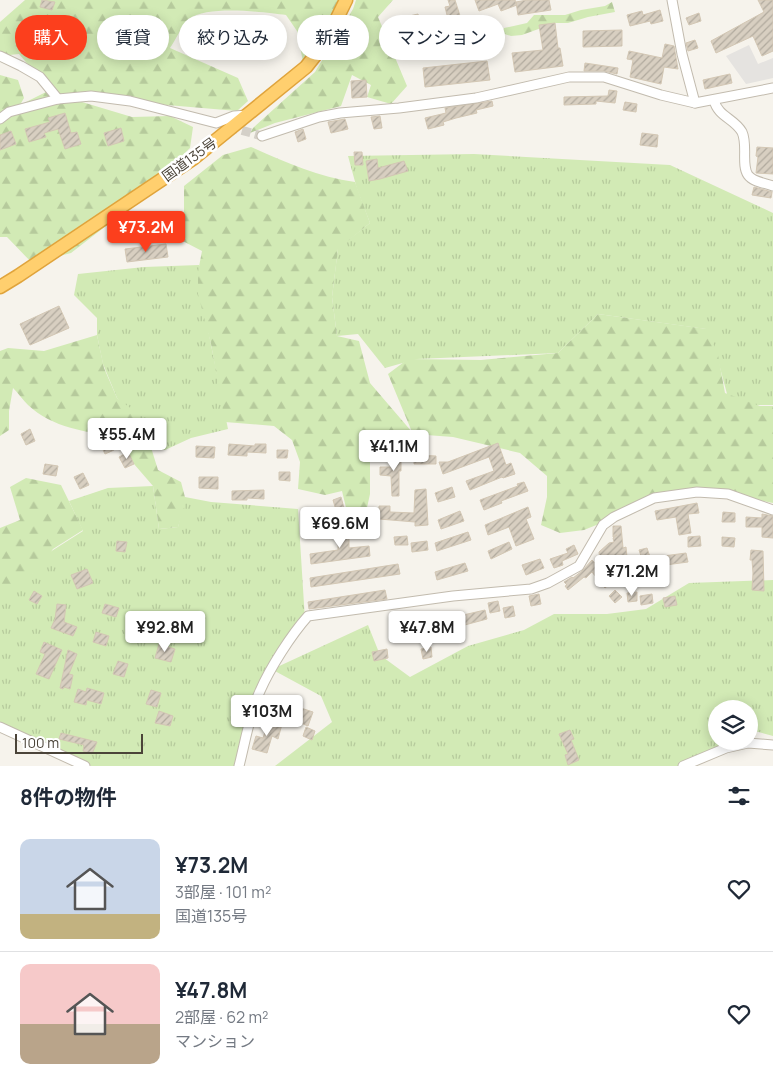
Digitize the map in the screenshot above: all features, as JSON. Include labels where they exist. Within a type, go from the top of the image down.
[{"type":"highway","name":"国道135号","points":[[0,287],[194,158],[306,67],[326,43],[346,0]]},
{"type":"street","points":[[672,0],[682,54],[695,103]]},
{"type":"street","points":[[0,56],[40,77],[58,99]]},
{"type":"street","points":[[262,136],[340,113],[476,98],[569,77],[604,77],[661,95],[695,103],[773,88]]},
{"type":"street","points":[[0,119],[9,112],[58,99],[91,96],[130,101],[216,123],[234,116],[247,115]]},
{"type":"street","points":[[714,100],[716,108],[737,126],[742,133],[745,144],[746,172],[752,179],[773,186]]},
{"type":"street","points":[[239,766],[259,692],[284,649],[308,616],[453,596],[530,589],[548,583],[579,566],[603,525],[614,517],[654,498],[697,492],[728,494],[773,510]]},
{"type":"street","points":[[0,727],[85,766]]},
{"type":"street","points":[[683,766],[726,748],[748,743],[773,745]]},
{"type":"green space","points":[[25,0],[343,0],[336,15],[297,15],[297,31],[287,15],[250,11],[222,11],[197,15],[179,15],[179,34],[170,48],[179,52],[179,60],[197,60],[238,78],[248,101],[237,111],[62,96],[132,117],[170,116],[193,127],[190,148],[124,212],[71,253],[32,263],[7,237],[0,237],[0,75],[18,80],[24,98],[20,105],[46,92],[53,94],[24,60],[87,60],[87,15],[15,15],[15,54],[0,56],[0,22]]},
{"type":"green space","points":[[356,0],[393,0],[378,17],[379,60],[396,60],[407,86],[391,104],[367,97],[371,85],[352,75],[341,106],[275,123],[250,133],[253,128],[315,72],[322,60],[369,60],[369,15],[349,15]]},
{"type":"green space","points":[[612,2],[615,12],[568,23],[555,23],[522,35],[511,36],[505,34],[505,28],[527,23],[534,15],[565,15],[605,6]]},
{"type":"green space","points":[[251,147],[315,173],[355,182],[370,223],[338,249],[332,297],[337,336],[359,341],[370,383],[412,432],[388,374],[408,359],[481,360],[558,353],[598,314],[707,329],[718,355],[725,393],[760,406],[773,406],[773,503],[728,494],[671,495],[584,530],[560,533],[541,525],[547,497],[547,476],[520,453],[453,437],[413,434],[377,449],[370,457],[370,494],[363,526],[349,520],[342,491],[325,495],[298,489],[300,462],[292,440],[274,426],[225,422],[211,344],[198,294],[198,272],[202,251],[173,236],[184,211],[184,186],[223,155]]},
{"type":"green space","points":[[474,154],[670,165],[773,213],[773,405],[730,405],[719,364],[706,329],[598,314],[558,353],[417,359],[385,368],[358,334],[337,336],[332,297],[338,248],[370,223],[357,189],[348,156]]},
{"type":"green space","points":[[199,265],[201,295],[228,429],[191,438],[165,450],[154,448],[143,424],[117,398],[103,364],[97,335],[97,318],[74,295],[78,274],[144,267]]},
{"type":"green space","points":[[97,335],[104,368],[117,398],[137,413],[145,428],[158,470],[181,482],[186,501],[178,527],[159,529],[153,486],[134,464],[118,437],[70,428],[48,419],[37,413],[13,388],[9,411],[9,430],[0,436],[0,351],[8,348],[44,351]]},
{"type":"green space","points":[[26,478],[61,485],[83,530],[53,549],[38,570],[7,592],[0,593],[0,528],[20,520],[10,487]]},
{"type":"green space","points":[[153,486],[159,529],[178,527],[185,497],[211,502],[298,509],[305,620],[275,668],[368,625],[380,655],[410,677],[468,646],[524,630],[554,614],[607,614],[646,609],[689,583],[773,580],[773,736],[758,732],[758,700],[708,700],[708,750],[713,750],[679,766],[275,766],[332,722],[321,696],[273,670],[259,692],[236,766],[91,766],[0,722],[0,592],[33,573],[50,552],[83,531],[69,501],[108,488]]},
{"type":"shaded area","points":[[749,45],[758,64],[773,58],[773,78],[746,84],[726,56]]},
{"type":"building","points":[[42,0],[55,2],[52,10],[40,7]]},
{"type":"building","points":[[448,0],[455,0],[460,15],[447,15],[445,7],[450,6]]},
{"type":"building","points":[[475,0],[515,0],[517,5],[501,11],[498,4],[479,11]]},
{"type":"building","points":[[549,0],[551,10],[518,15],[516,2]]},
{"type":"building","points":[[758,0],[773,0],[773,51],[762,56],[753,36],[716,53],[711,41],[764,12]]},
{"type":"building","points":[[660,10],[663,21],[651,24],[650,21],[630,26],[627,15],[642,11],[643,15]]},
{"type":"building","points":[[699,13],[701,21],[689,25],[686,18]]},
{"type":"building","points":[[555,23],[558,48],[560,48],[563,66],[515,72],[512,53],[543,50],[539,25]]},
{"type":"building","points":[[622,30],[622,46],[583,47],[583,31]]},
{"type":"building","points":[[695,40],[698,48],[688,51],[686,43]]},
{"type":"building","points":[[665,44],[674,46],[678,69],[664,67],[661,84],[630,77],[633,60],[627,59],[629,51],[662,58]]},
{"type":"building","points":[[487,61],[490,80],[425,87],[423,68]]},
{"type":"building","points":[[585,63],[618,68],[617,74],[604,71],[584,71]]},
{"type":"building","points":[[730,74],[732,83],[705,89],[703,80]]},
{"type":"building","points":[[366,80],[367,97],[352,98],[351,81]]},
{"type":"building","points":[[609,90],[617,91],[615,103],[596,101],[596,104],[564,105],[564,97],[608,96]]},
{"type":"building","points":[[492,101],[493,106],[476,110],[477,113],[443,122],[444,125],[428,129],[425,118],[446,113],[445,108]]},
{"type":"building","points":[[625,102],[637,104],[636,112],[623,110]]},
{"type":"building","points":[[65,113],[71,133],[77,132],[81,144],[65,149],[58,129],[44,133],[46,137],[29,142],[25,129],[50,122],[48,118]]},
{"type":"building","points":[[380,116],[382,128],[374,129],[371,117]]},
{"type":"building","points":[[345,119],[348,129],[331,133],[328,122]]},
{"type":"building","points":[[121,128],[124,141],[108,146],[104,133]]},
{"type":"building","points":[[303,129],[306,139],[298,142],[295,132]]},
{"type":"building","points":[[11,131],[16,144],[0,150],[0,135]]},
{"type":"building","points":[[642,133],[658,135],[657,147],[640,145]]},
{"type":"building","points":[[757,147],[773,148],[773,174],[756,173]]},
{"type":"building","points":[[354,152],[362,152],[363,165],[355,165]]},
{"type":"building","points":[[377,159],[378,168],[404,161],[408,171],[369,181],[366,161]]},
{"type":"building","points":[[754,187],[772,192],[771,198],[752,195]]},
{"type":"building","points":[[166,244],[168,257],[127,262],[125,249]]},
{"type":"building","points":[[59,306],[69,328],[30,345],[20,324]]},
{"type":"building","points":[[30,429],[35,441],[26,445],[21,434]]},
{"type":"building","points":[[109,439],[114,450],[105,454],[100,443]]},
{"type":"building","points":[[498,443],[506,465],[511,463],[515,474],[502,477],[470,490],[466,481],[494,471],[489,457],[443,474],[439,462],[448,462]]},
{"type":"building","points":[[229,444],[255,446],[255,444],[266,444],[266,453],[247,452],[247,456],[228,455]]},
{"type":"building","points":[[196,446],[215,447],[214,458],[196,457]]},
{"type":"building","points":[[392,449],[400,449],[399,496],[392,496],[391,476],[380,475],[380,467],[392,467]]},
{"type":"building","points":[[277,450],[288,450],[287,458],[277,458]]},
{"type":"building","points":[[128,452],[134,464],[125,468],[119,457]]},
{"type":"building","points":[[414,455],[436,456],[436,464],[414,464]]},
{"type":"building","points":[[45,464],[58,466],[56,476],[43,474]]},
{"type":"building","points":[[279,472],[290,472],[290,481],[279,480]]},
{"type":"building","points":[[83,473],[89,485],[80,489],[74,477]]},
{"type":"building","points":[[199,477],[218,477],[218,489],[199,488]]},
{"type":"building","points":[[524,482],[528,491],[501,501],[502,503],[484,510],[480,500]]},
{"type":"building","points":[[452,487],[455,497],[438,502],[435,493]]},
{"type":"building","points":[[426,489],[428,525],[415,526],[415,522],[379,519],[379,506],[390,506],[390,512],[414,513],[415,490]]},
{"type":"building","points":[[264,490],[264,499],[247,498],[247,500],[232,500],[232,491]]},
{"type":"building","points":[[341,497],[344,508],[336,510],[333,500]]},
{"type":"building","points":[[697,503],[699,513],[688,514],[691,533],[679,535],[676,517],[657,520],[655,511]]},
{"type":"building","points":[[528,507],[531,517],[526,519],[534,539],[516,546],[509,527],[488,535],[485,525]]},
{"type":"building","points":[[460,511],[464,521],[441,529],[438,520]]},
{"type":"building","points":[[723,512],[735,513],[735,522],[722,522]]},
{"type":"building","points":[[762,514],[773,516],[773,538],[762,537],[762,527],[746,527],[746,517],[762,518]]},
{"type":"building","points":[[303,521],[313,521],[313,529],[302,529]]},
{"type":"building","points":[[613,526],[621,526],[623,548],[626,547],[627,557],[617,557],[622,573],[609,578],[612,582],[605,588],[592,572],[568,590],[564,582],[582,571],[592,560],[601,569],[599,552],[609,543],[614,542],[613,538],[617,535],[613,537]]},
{"type":"building","points":[[322,530],[349,531],[349,548],[369,546],[370,556],[311,564],[310,554],[338,550],[338,538],[322,538]]},
{"type":"building","points":[[468,532],[471,540],[437,551],[435,543]]},
{"type":"building","points":[[407,536],[408,545],[395,545],[394,537]]},
{"type":"building","points":[[700,536],[701,546],[688,547],[688,537]]},
{"type":"building","points":[[722,537],[735,538],[734,547],[722,546]]},
{"type":"building","points":[[117,541],[127,542],[125,552],[116,551]]},
{"type":"building","points":[[427,541],[428,550],[412,552],[411,543]]},
{"type":"building","points":[[509,542],[512,549],[491,559],[488,551]]},
{"type":"building","points":[[574,545],[578,554],[562,561],[563,565],[554,568],[550,559],[568,553],[566,549]]},
{"type":"building","points":[[647,548],[650,557],[642,559],[639,550]]},
{"type":"building","points":[[751,550],[763,551],[764,591],[752,590]]},
{"type":"building","points":[[686,553],[688,562],[658,566],[656,557]]},
{"type":"building","points":[[540,559],[544,568],[526,575],[522,565]]},
{"type":"building","points":[[465,563],[468,571],[437,580],[435,572]]},
{"type":"building","points":[[398,564],[400,574],[311,587],[310,578]]},
{"type":"building","points":[[87,569],[93,583],[77,589],[71,575]]},
{"type":"building","points":[[385,590],[387,599],[309,609],[308,602]]},
{"type":"building","points":[[615,590],[622,597],[615,603],[609,596]]},
{"type":"building","points":[[34,591],[42,596],[37,604],[29,600]]},
{"type":"building","points":[[637,592],[637,601],[628,602],[627,593]]},
{"type":"building","points":[[539,594],[541,604],[531,606],[529,596]]},
{"type":"building","points":[[652,594],[653,603],[641,605],[640,596]]},
{"type":"building","points":[[675,596],[677,605],[665,607],[663,598]]},
{"type":"building","points":[[498,601],[500,611],[490,613],[488,603]]},
{"type":"building","points":[[57,604],[66,605],[64,622],[77,627],[73,636],[51,628],[55,619]]},
{"type":"building","points":[[105,604],[119,608],[116,617],[102,613]]},
{"type":"building","points":[[513,606],[515,616],[505,618],[503,608]]},
{"type":"building","points":[[485,610],[487,619],[461,626],[459,616]]},
{"type":"building","points":[[447,615],[450,624],[399,634],[398,624]]},
{"type":"building","points":[[154,617],[168,621],[165,631],[151,626]]},
{"type":"building","points":[[96,632],[109,636],[106,646],[93,642]]},
{"type":"building","points":[[44,642],[62,650],[49,679],[36,674],[45,654],[40,652]]},
{"type":"building","points":[[159,644],[175,649],[171,662],[155,658]]},
{"type":"building","points":[[431,647],[432,657],[423,659],[421,649]]},
{"type":"building","points":[[387,649],[388,658],[374,661],[372,652]]},
{"type":"building","points":[[68,650],[77,654],[69,674],[73,675],[70,689],[64,687],[63,689],[60,688]]},
{"type":"building","points":[[118,661],[128,664],[124,677],[113,674]]},
{"type":"building","points":[[87,688],[104,693],[101,704],[87,700],[86,705],[74,702],[78,689],[86,692]]},
{"type":"building","points":[[151,690],[161,693],[157,707],[146,704]]},
{"type":"building","points":[[275,697],[289,701],[286,711],[272,706]]},
{"type":"building","points":[[301,708],[313,712],[308,726],[296,721]]},
{"type":"building","points":[[159,711],[173,716],[170,726],[155,723]]},
{"type":"building","points":[[269,720],[282,724],[278,739],[272,736],[267,753],[252,749],[256,736],[263,738]]},
{"type":"building","points":[[306,727],[315,731],[312,740],[303,736]]},
{"type":"building","points":[[570,730],[574,739],[571,740],[579,760],[568,765],[565,755],[568,754],[559,734]]},
{"type":"building","points":[[61,733],[97,742],[92,754],[83,751],[84,745],[59,739]]},
{"type":"tunnel","points":[[216,123],[262,136]]}]
